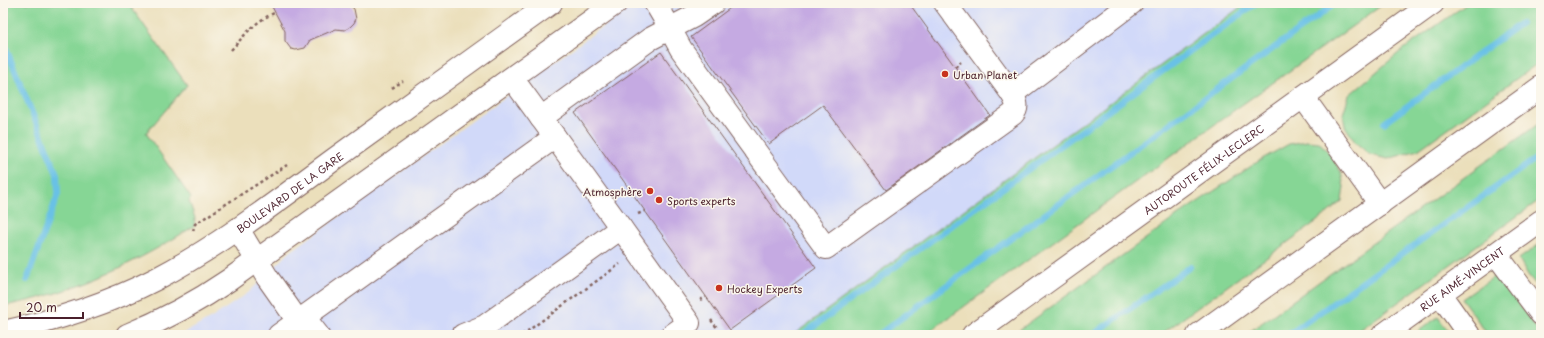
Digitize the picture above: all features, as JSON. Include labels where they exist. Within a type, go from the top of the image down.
[{"type":"main road","name":"BOULEVARD DE LA GARE","points":[[3,332],[66,315],[134,290],[204,252],[551,3]]},
{"type":"main road","points":[[127,335],[165,319],[213,291],[616,3]]},
{"type":"main road","points":[[654,3],[666,18],[669,29],[681,49],[826,248],[1013,114],[1016,110],[1017,104],[1012,94],[946,3]]},
{"type":"main road","points":[[541,118],[646,42],[694,16],[713,3]]},
{"type":"main road","points":[[1012,94],[1132,3]]},
{"type":"main road","name":"AUTOROUTE FÉLIX-LECLERC","points":[[973,335],[1433,3]]},
{"type":"main road","points":[[512,78],[554,137],[628,222],[689,323],[672,335]]},
{"type":"main road","points":[[1198,335],[1541,87]]},
{"type":"main road","points":[[1303,97],[1380,204]]},
{"type":"main road","points":[[279,335],[554,137]]},
{"type":"main road","name":"RUE AIMÉ-VINCENT","points":[[1383,335],[1541,221]]},
{"type":"main road","points":[[463,335],[488,330],[628,222]]},
{"type":"main road","points":[[238,229],[298,321],[311,326],[318,335]]},
{"type":"main road","points":[[1496,254],[1540,311]]},
{"type":"main road","points":[[1440,294],[1469,335]]},
{"type":"path","points":[[231,50],[262,18],[274,13]]},
{"type":"path","points":[[955,67],[962,61]]},
{"type":"path","points":[[196,224],[288,164]]},
{"type":"path","points":[[628,222],[645,211]]},
{"type":"path","points":[[522,335],[622,263]]},
{"type":"path","points":[[698,301],[706,296]]},
{"type":"shaded area","points":[[636,3],[1246,3],[794,335],[181,335],[213,317],[248,293],[290,252]]},
{"type":"green space","points":[[3,3],[128,3],[187,85],[146,133],[191,198],[189,201],[195,218],[194,226],[172,240],[102,276],[54,294],[3,306]]},
{"type":"green space","points":[[1246,3],[1385,3],[1236,109],[925,335],[793,335]]},
{"type":"green space","points":[[1468,3],[1541,3],[1541,61],[1418,150],[1388,159],[1370,155],[1355,142],[1345,126],[1343,114],[1349,95],[1401,51]]},
{"type":"green space","points":[[1541,122],[1541,199],[1353,335],[1245,335]]},
{"type":"green space","points":[[1307,141],[1319,142],[1330,154],[1341,172],[1344,187],[1342,201],[1324,216],[1160,335],[1012,335],[1187,209],[1262,159],[1289,144]]},
{"type":"green space","points":[[1541,243],[1541,272],[1537,275],[1541,280],[1541,291],[1528,275],[1519,259]]},
{"type":"green space","points":[[1495,276],[1506,286],[1541,335],[1488,335],[1462,299]]},
{"type":"green space","points":[[1438,317],[1451,335],[1413,335]]},
{"type":"building","points":[[270,3],[347,3],[354,9],[356,19],[350,27],[345,30],[336,29],[310,40],[305,48],[296,50],[291,49],[285,41],[285,31]]},
{"type":"building","points":[[737,3],[909,3],[990,115],[886,190],[823,105],[769,144],[691,37]]},
{"type":"building","points":[[661,52],[816,268],[730,330],[575,113]]},
{"type":"waterway","points":[[802,335],[1256,3]]},
{"type":"waterway","points":[[878,335],[1336,3]]},
{"type":"waterway","points":[[1384,123],[1521,23]]},
{"type":"waterway","points":[[3,41],[57,174],[58,194],[27,280]]},
{"type":"waterway","points":[[1288,335],[1541,155]]},
{"type":"waterway","points":[[1092,335],[1190,267]]},
{"type":"place","name":"Urban Planet","points":[[945,74]]},
{"type":"place","name":"Atmosphère","points":[[650,191]]},
{"type":"place","name":"Sports experts","points":[[659,200]]},
{"type":"place","name":"Hockey Experts","points":[[719,288]]}]
